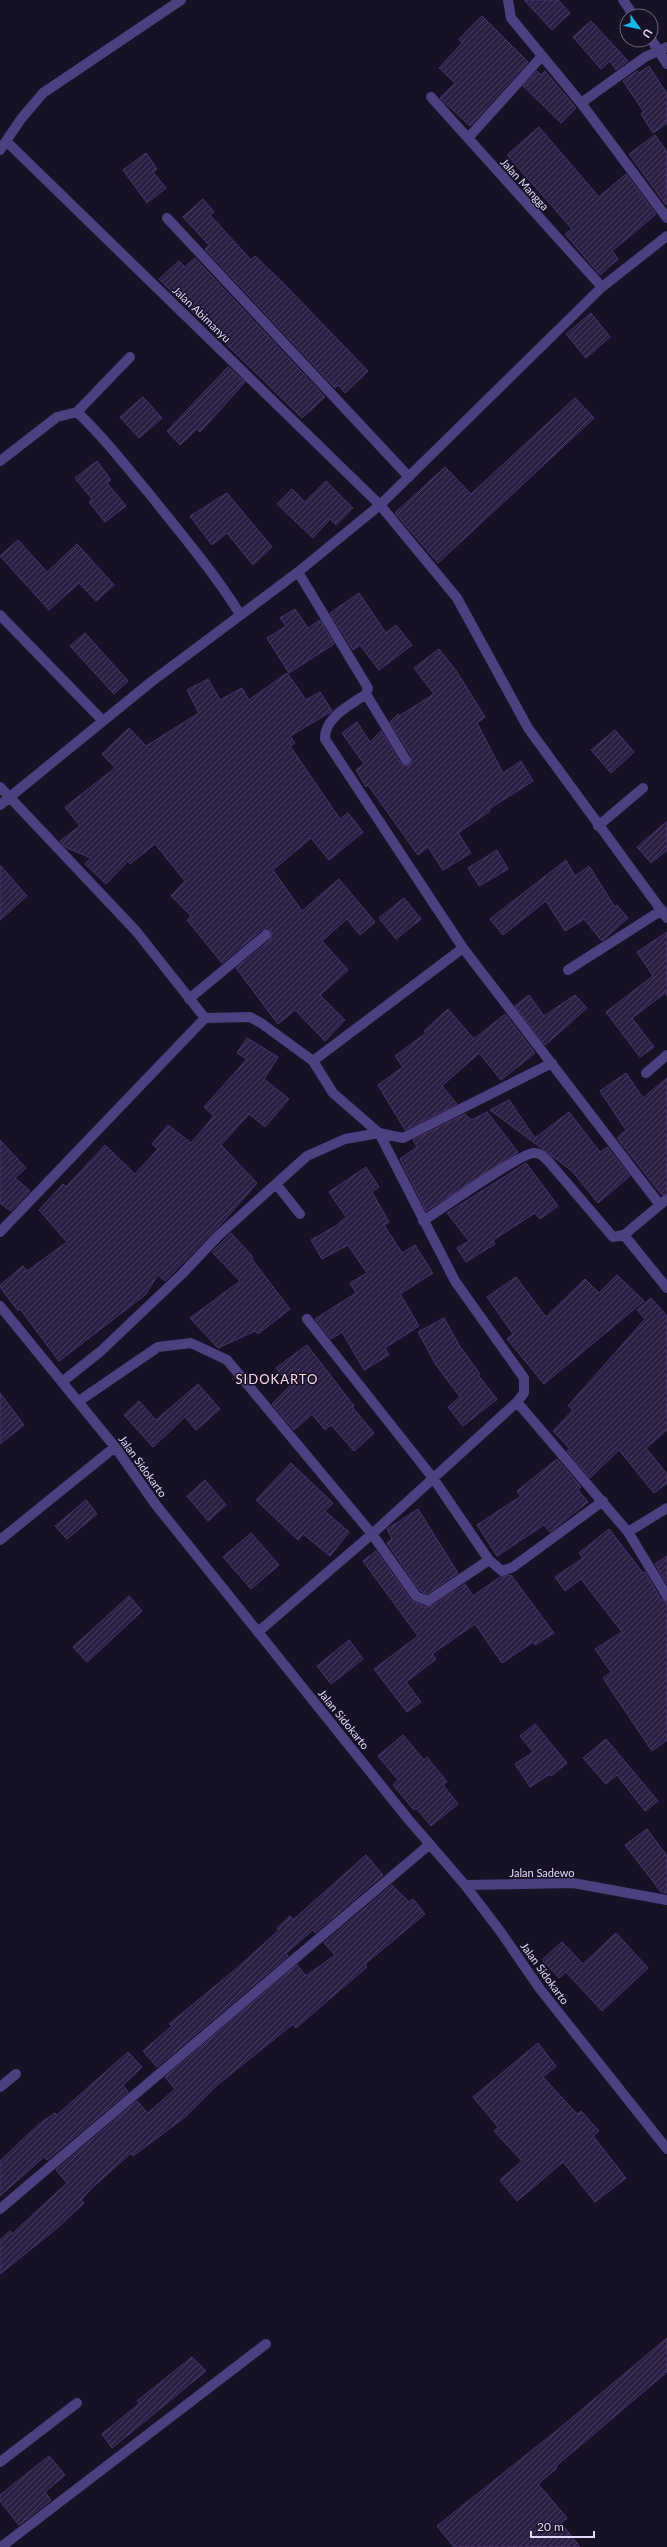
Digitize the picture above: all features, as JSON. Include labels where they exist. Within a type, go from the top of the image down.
[{"type":"street","points":[[0,150],[43,93],[180,0]]},
{"type":"street","points":[[508,0],[510,18],[581,102],[667,218]]},
{"type":"street","points":[[581,102],[646,57],[663,49],[667,64]]},
{"type":"street","points":[[468,138],[542,56]]},
{"type":"street","name":"Jalan Mangga","points":[[431,97],[602,287]]},
{"type":"street","name":"Jalan Abimanyu","points":[[6,141],[380,505],[457,598],[528,728],[598,826],[664,914]]},
{"type":"street","points":[[167,218],[409,477]]},
{"type":"street","points":[[0,805],[103,721],[240,614],[298,572],[380,505],[602,287],[667,236]]},
{"type":"street","points":[[0,461],[56,417],[77,412],[130,357]]},
{"type":"street","points":[[77,412],[96,429],[162,509],[226,592],[240,614]]},
{"type":"street","points":[[298,572],[367,684],[368,688],[366,694],[330,721],[325,732],[326,739],[463,948],[552,1063],[663,1202],[624,1235],[613,1237],[549,1162],[542,1155],[532,1153],[492,1174],[423,1221]]},
{"type":"street","points":[[0,616],[103,721]]},
{"type":"street","points":[[366,694],[406,760]]},
{"type":"street","points":[[0,787],[136,931],[205,1018]]},
{"type":"street","points":[[598,826],[643,788]]},
{"type":"street","points":[[568,970],[664,914]]},
{"type":"street","points":[[189,999],[266,935]]},
{"type":"street","points":[[313,1061],[463,948]]},
{"type":"street","points":[[0,1232],[205,1018],[250,1017],[261,1023],[313,1061],[333,1093],[379,1133],[423,1221],[455,1280],[524,1378],[524,1393],[517,1402],[372,1534],[258,1632]]},
{"type":"street","points":[[646,1073],[667,1055]]},
{"type":"street","points":[[62,1382],[106,1346],[307,1156],[345,1139],[379,1133],[403,1138],[552,1063]]},
{"type":"street","points":[[276,1184],[300,1214]]},
{"type":"street","points":[[624,1235],[667,1288]]},
{"type":"street","name":"Jalan Sidokarto","points":[[0,1306],[115,1447],[156,1505],[464,1885],[500,1931],[540,1989],[667,2149]]},
{"type":"street","points":[[307,1319],[433,1478],[489,1560],[502,1571],[513,1567],[603,1501]]},
{"type":"street","points":[[78,1401],[158,1347],[191,1343],[227,1360],[372,1534],[416,1596],[428,1602],[489,1560]]},
{"type":"street","points":[[517,1402],[628,1532],[667,1596]]},
{"type":"street","points":[[0,1540],[115,1447]]},
{"type":"street","points":[[628,1532],[667,1508]]},
{"type":"street","points":[[0,2210],[430,1844]]},
{"type":"street","name":"Jalan Sadewo","points":[[464,1885],[573,1883],[667,1900]]},
{"type":"street","points":[[0,2087],[16,2074]]},
{"type":"street","points":[[1,2547],[266,2344]]},
{"type":"street","points":[[0,2462],[77,2403]]},
{"type":"building","points":[[524,0],[558,0],[570,13],[552,30]]},
{"type":"building","points":[[482,16],[528,62],[470,126],[440,98],[455,83],[439,68],[462,43],[459,39]]},
{"type":"building","points":[[591,21],[628,61],[616,70],[610,61],[601,69],[573,37]]},
{"type":"building","points":[[649,66],[667,94],[667,123],[653,133],[641,114],[644,112],[623,81],[637,71],[639,73]]},
{"type":"building","points":[[537,71],[541,75],[545,71],[576,108],[561,123],[523,86]]},
{"type":"building","points":[[539,127],[599,197],[626,174],[656,214],[612,251],[618,259],[600,275],[565,234],[572,229],[507,155]]},
{"type":"building","points":[[655,135],[667,152],[666,205],[629,154]]},
{"type":"building","points":[[146,153],[157,169],[153,172],[166,188],[147,203],[123,170]]},
{"type":"building","points":[[203,199],[214,212],[210,215],[251,260],[255,256],[368,371],[345,393],[338,385],[335,388],[205,249],[209,245],[183,217]]},
{"type":"building","points":[[195,258],[325,397],[302,418],[159,279],[179,261],[185,267]]},
{"type":"building","points":[[591,313],[610,337],[586,358],[566,334]]},
{"type":"building","points":[[228,367],[245,382],[200,432],[197,429],[180,445],[167,431]]},
{"type":"building","points":[[143,397],[162,418],[139,438],[120,417]]},
{"type":"building","points":[[575,398],[594,418],[438,563],[395,513],[445,467],[471,494]]},
{"type":"building","points":[[97,461],[111,480],[107,483],[126,506],[105,522],[89,502],[92,499],[75,478]]},
{"type":"building","points":[[326,481],[353,508],[336,525],[330,519],[313,538],[277,504],[292,489],[305,502]]},
{"type":"building","points":[[227,493],[272,547],[253,565],[227,533],[212,545],[190,516]]},
{"type":"building","points":[[18,540],[47,572],[77,544],[114,585],[96,601],[79,583],[49,610],[0,556]]},
{"type":"building","points":[[359,593],[386,633],[396,625],[412,645],[379,670],[360,645],[353,650],[330,613]]},
{"type":"building","points":[[295,609],[308,628],[320,620],[334,644],[289,673],[267,638],[286,626],[280,618]]},
{"type":"building","points":[[85,633],[128,681],[114,694],[70,646]]},
{"type":"building","points":[[439,649],[457,672],[485,717],[477,723],[503,773],[521,761],[533,781],[489,809],[490,811],[458,833],[471,853],[443,870],[428,847],[418,855],[368,785],[366,787],[356,770],[364,764],[342,733],[357,722],[370,742],[381,731],[401,764],[406,766],[410,765],[412,757],[390,722],[398,714],[399,716],[434,694],[414,668]]},
{"type":"building","points":[[287,673],[306,700],[320,692],[332,711],[290,736],[295,743],[290,746],[340,819],[348,813],[363,832],[329,860],[311,838],[273,870],[302,911],[339,879],[375,922],[360,935],[347,919],[322,941],[348,970],[320,995],[345,1020],[325,1041],[295,1010],[278,1024],[236,968],[270,940],[272,934],[271,931],[262,930],[222,963],[187,920],[191,916],[171,896],[185,881],[155,844],[130,864],[128,861],[106,884],[85,864],[91,858],[65,847],[60,841],[80,826],[65,807],[115,768],[102,754],[129,728],[146,746],[199,713],[187,690],[208,679],[220,700],[242,688],[249,700]]},
{"type":"building","points":[[615,730],[634,752],[611,773],[591,750]]},
{"type":"building","points":[[667,821],[667,850],[651,863],[637,847]]},
{"type":"building","points":[[497,850],[508,869],[479,886],[468,868]]},
{"type":"building","points":[[566,860],[575,876],[589,866],[615,907],[617,905],[628,918],[602,941],[584,919],[565,931],[546,901],[503,935],[490,919]]},
{"type":"building","points":[[0,865],[27,896],[0,920]]},
{"type":"building","points":[[404,898],[421,919],[396,939],[379,918]]},
{"type":"building","points":[[667,932],[667,996],[665,993],[632,1018],[654,1047],[640,1057],[606,1012],[653,976],[637,952]]},
{"type":"building","points":[[529,995],[544,1016],[575,995],[587,1008],[545,1045],[515,1006]]},
{"type":"building","points":[[448,1009],[474,1039],[505,1014],[535,1053],[501,1080],[479,1053],[442,1086],[457,1104],[405,1130],[378,1085],[403,1067],[395,1056],[426,1033],[424,1031]]},
{"type":"building","points":[[247,1038],[278,1057],[264,1079],[289,1099],[265,1127],[249,1114],[221,1145],[257,1183],[222,1223],[165,1281],[158,1275],[145,1295],[59,1361],[20,1309],[18,1311],[0,1287],[0,1285],[23,1266],[27,1271],[67,1242],[39,1210],[63,1184],[66,1187],[105,1145],[135,1174],[158,1149],[152,1144],[168,1125],[191,1143],[214,1116],[204,1107],[247,1059],[237,1053]]},
{"type":"building","points":[[626,1073],[643,1098],[667,1078],[667,1193],[662,1195],[617,1138],[626,1130],[600,1091]]},
{"type":"building","points":[[509,1100],[535,1138],[569,1112],[600,1152],[607,1147],[630,1176],[598,1203],[572,1171],[490,1110]]},
{"type":"building","points":[[487,1112],[518,1152],[426,1211],[400,1159],[417,1147],[413,1140],[465,1114],[471,1120]]},
{"type":"building","points":[[0,1140],[26,1168],[15,1178],[30,1191],[11,1211],[0,1203]]},
{"type":"building","points":[[526,1163],[558,1206],[540,1219],[535,1213],[493,1240],[495,1244],[466,1262],[457,1248],[469,1241],[447,1213]]},
{"type":"building","points":[[366,1167],[379,1187],[372,1192],[389,1222],[384,1225],[402,1253],[415,1245],[433,1273],[400,1294],[419,1326],[385,1348],[389,1355],[364,1370],[342,1332],[331,1339],[315,1319],[356,1293],[350,1283],[367,1273],[348,1245],[322,1259],[311,1240],[336,1226],[346,1217],[329,1192]]},
{"type":"building","points":[[231,1233],[253,1257],[251,1258],[290,1309],[258,1334],[255,1331],[218,1348],[190,1318],[240,1281],[212,1252]]},
{"type":"building","points":[[617,1275],[644,1301],[544,1384],[507,1339],[513,1334],[487,1297],[516,1277],[546,1317],[585,1279],[599,1293]]},
{"type":"building","points":[[651,1298],[667,1316],[667,1430],[646,1448],[667,1474],[667,1483],[654,1493],[619,1450],[590,1478],[567,1451],[570,1449],[553,1431],[573,1410],[568,1406],[645,1319],[637,1310]]},
{"type":"building","points":[[444,1318],[459,1345],[480,1374],[478,1375],[497,1399],[463,1426],[448,1407],[460,1397],[436,1365],[418,1332]]},
{"type":"building","points":[[307,1345],[354,1406],[352,1407],[374,1433],[354,1451],[331,1425],[325,1430],[312,1414],[294,1430],[272,1404],[290,1386],[276,1368]]},
{"type":"building","points":[[198,1384],[220,1409],[196,1430],[185,1417],[153,1447],[124,1415],[139,1401],[156,1420]]},
{"type":"building","points":[[0,1393],[24,1425],[0,1444]]},
{"type":"building","points":[[557,1459],[581,1487],[578,1490],[588,1502],[550,1532],[544,1525],[497,1556],[477,1525],[521,1496],[517,1491]]},
{"type":"building","points":[[291,1463],[333,1503],[325,1511],[349,1532],[330,1556],[303,1534],[298,1540],[256,1500]]},
{"type":"building","points":[[205,1480],[226,1505],[208,1521],[187,1496]]},
{"type":"building","points":[[86,1500],[97,1514],[67,1539],[55,1526]]},
{"type":"building","points":[[418,1509],[458,1573],[427,1594],[420,1591],[387,1543],[392,1539],[387,1529]]},
{"type":"building","points":[[609,1529],[643,1573],[645,1572],[661,1599],[667,1602],[667,1740],[652,1751],[603,1678],[611,1672],[595,1649],[622,1632],[581,1579],[565,1591],[555,1577],[583,1558],[579,1553]]},
{"type":"building","points":[[251,1533],[279,1565],[251,1589],[223,1557]]},
{"type":"building","points":[[376,1551],[411,1600],[426,1607],[432,1606],[465,1584],[473,1596],[500,1577],[511,1575],[554,1633],[535,1645],[533,1642],[502,1663],[475,1624],[432,1654],[436,1659],[406,1682],[421,1702],[407,1712],[374,1669],[418,1636],[363,1561]]},
{"type":"building","points":[[667,1556],[667,1584],[655,1564]]},
{"type":"building","points":[[129,1596],[142,1611],[87,1662],[73,1647]]},
{"type":"building","points":[[349,1640],[363,1659],[331,1684],[317,1666]]},
{"type":"building","points":[[535,1724],[567,1763],[551,1776],[550,1774],[530,1787],[515,1764],[533,1752],[520,1736]]},
{"type":"building","points":[[403,1735],[424,1760],[427,1757],[447,1782],[443,1785],[458,1804],[431,1826],[416,1808],[414,1810],[393,1785],[398,1780],[378,1756]]},
{"type":"building","points":[[606,1739],[658,1801],[645,1811],[617,1775],[606,1784],[583,1758]]},
{"type":"building","points":[[647,1829],[667,1856],[667,1893],[661,1892],[625,1845]]},
{"type":"building","points":[[366,1855],[383,1875],[315,1933],[313,1930],[286,1953],[288,1956],[157,2067],[143,2051],[172,2026],[169,2024],[237,1968],[279,1930],[277,1928],[290,1916],[293,1920]]},
{"type":"building","points":[[392,1885],[409,1902],[413,1899],[425,1914],[365,1964],[367,1967],[296,2028],[293,2024],[216,2086],[185,2117],[133,2156],[131,2153],[93,2187],[81,2200],[84,2203],[56,2229],[0,2274],[0,2240],[10,2231],[12,2234],[67,2183],[56,2170],[137,2101],[148,2113],[175,2089],[165,2077],[297,1965],[306,1976],[335,1955],[324,1943]]},
{"type":"building","points":[[616,1933],[648,1968],[602,2011],[566,1972],[559,1978],[542,1960],[562,1942],[583,1964]]},
{"type":"building","points":[[538,2043],[556,2066],[543,2077],[577,2114],[581,2111],[599,2131],[593,2136],[626,2178],[595,2202],[563,2162],[517,2201],[500,2180],[522,2161],[494,2131],[498,2127],[473,2097]]},
{"type":"building","points":[[128,2052],[142,2067],[123,2085],[128,2092],[47,2160],[44,2157],[0,2196],[0,2161],[39,2124],[55,2113],[57,2115]]},
{"type":"building","points":[[667,2338],[667,2372],[556,2466],[557,2468],[538,2484],[567,2518],[561,2523],[580,2547],[454,2547],[437,2526],[555,2432]]},
{"type":"building","points":[[192,2357],[206,2371],[112,2448],[102,2434],[140,2403],[137,2401]]},
{"type":"building","points":[[49,2456],[65,2475],[45,2492],[51,2500],[19,2525],[0,2501],[0,2495]]},
{"type":"district","name":"SIDOKARTO","points":[[277,1379]]}]
